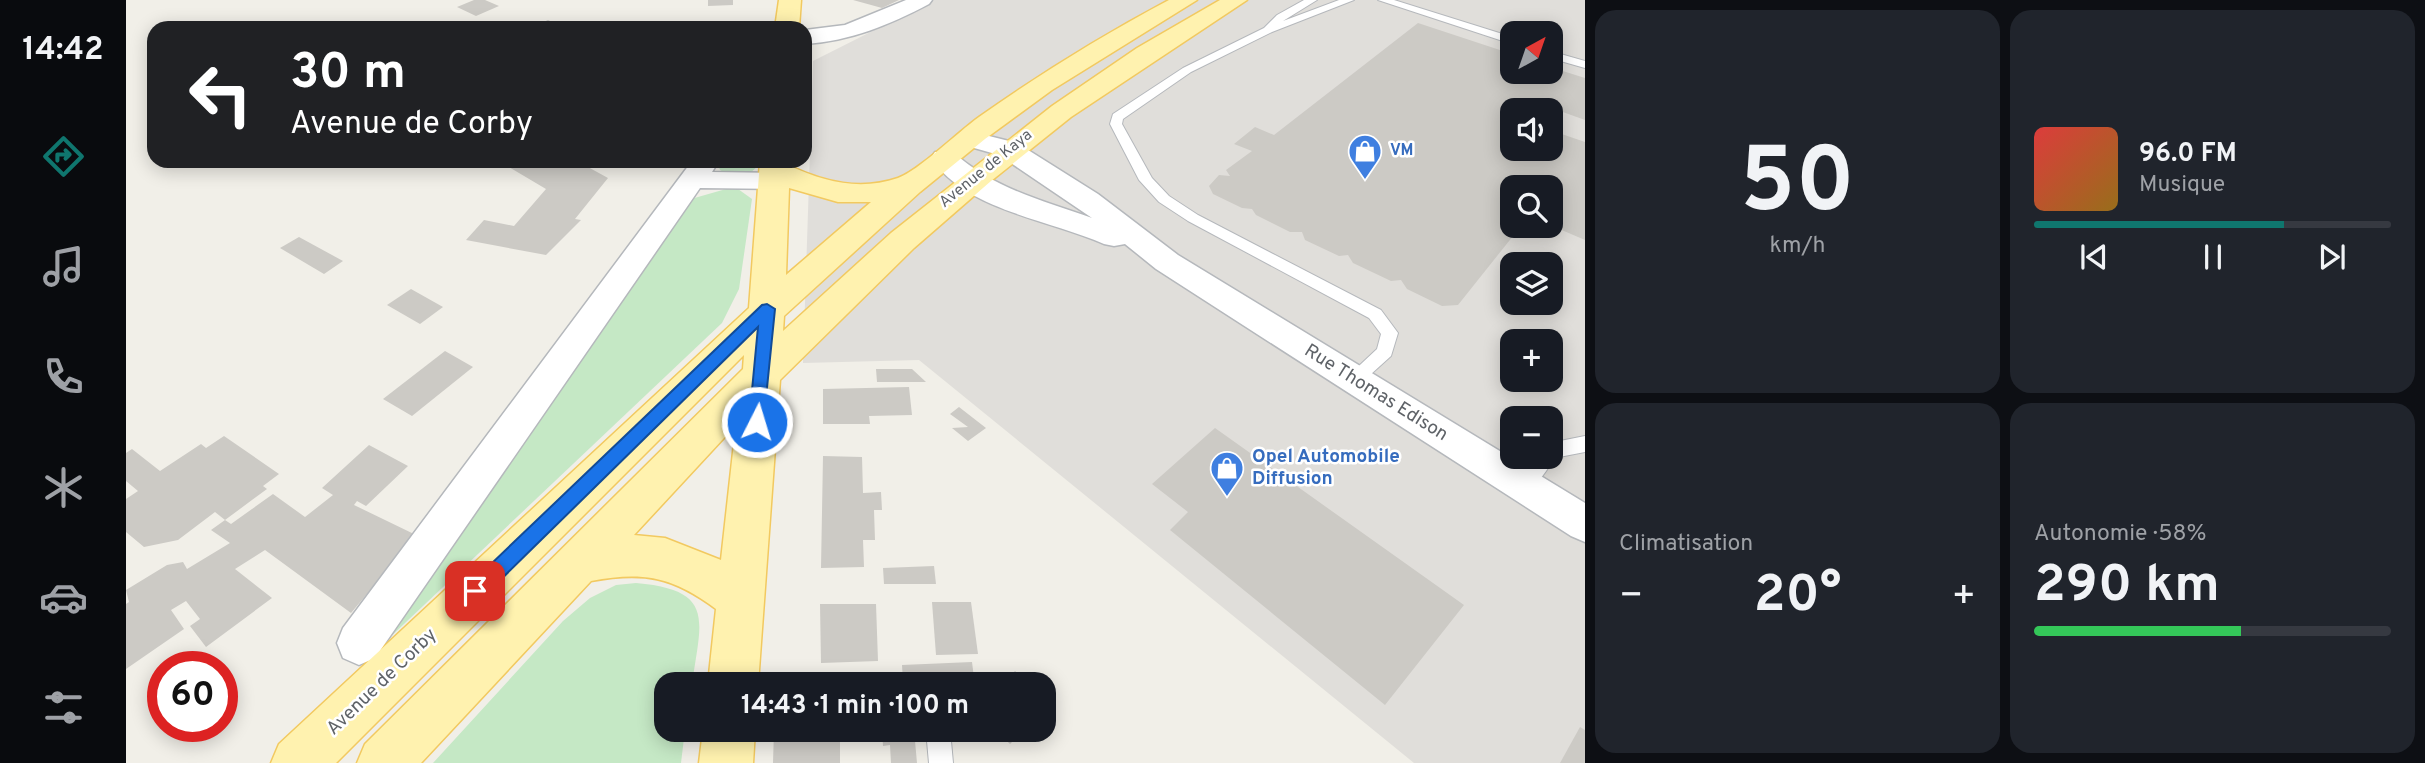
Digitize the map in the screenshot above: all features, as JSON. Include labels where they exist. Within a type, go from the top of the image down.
[{"type":"main road","points":[[788,21],[790,0]]},
{"type":"main road","name":"Avenue de Kaya","points":[[767,309],[913,183],[969,139],[1056,77],[1185,0]]},
{"type":"main road","name":"Avenue de Kaya","points":[[762,372],[863,274],[1008,149],[1121,68],[1237,0]]},
{"type":"main road","points":[[734,672],[762,372],[775,171],[807,186],[842,194],[866,195],[913,183]]},
{"type":"main road","name":"Avenue de Corby","points":[[298,763],[767,309]]},
{"type":"main road","points":[[384,763],[762,372]]},
{"type":"main road","points":[[579,563],[619,554],[681,562],[705,572],[740,598]]},
{"type":"main road","points":[[726,763],[728,742]]},
{"type":"street","points":[[812,36],[847,34],[868,27],[922,0]]},
{"type":"street","name":"Rue Thomas Edison","points":[[969,139],[1008,149],[1088,200],[1167,262],[1585,524]]},
{"type":"street","name":"Rue Thomas Edison","points":[[944,158],[970,181],[1025,204],[1083,222],[1167,262]]},
{"type":"street","points":[[359,643],[699,171],[775,171]]},
{"type":"lane","points":[[1268,30],[1281,17],[1312,0]]},
{"type":"lane","points":[[1349,0],[1268,30],[1187,70],[1118,117],[1116,124],[1146,180],[1164,199],[1193,218],[1375,314],[1390,333],[1385,352],[1354,379]]},
{"type":"lane","points":[[1383,0],[1500,37]]},
{"type":"lane","points":[[1563,58],[1585,65]]},
{"type":"lane","points":[[1563,448],[1585,444]]},
{"type":"lane","points":[[1522,485],[1535,469]]},
{"type":"lane","points":[[939,742],[941,763]]},
{"type":"shaded area","points":[[934,0],[1585,0],[1585,763],[1414,763],[919,360],[803,363],[809,168],[812,168],[813,61]]},
{"type":"green space","points":[[719,168],[756,168],[749,174],[727,174]]},
{"type":"green space","points":[[726,189],[738,189],[752,199],[739,289],[722,323],[386,641],[691,199]]},
{"type":"green space","points":[[636,583],[680,593],[691,601],[697,612],[699,626],[694,672],[654,672],[654,742],[684,742],[681,763],[433,763],[563,621],[590,598],[616,585]]},
{"type":"building","points":[[474,0],[485,0],[499,6],[476,16],[457,7]]},
{"type":"building","points":[[708,0],[733,0],[733,5],[708,6]]},
{"type":"building","points":[[853,0],[899,0],[882,8]]},
{"type":"building","points":[[1418,23],[1500,50],[1500,84],[1563,84],[1563,71],[1585,78],[1585,120],[1563,112],[1563,98],[1500,98],[1500,161],[1563,161],[1563,134],[1585,142],[1585,240],[1563,231],[1563,175],[1500,175],[1500,238],[1511,238],[1458,305],[1442,306],[1407,289],[1401,280],[1391,281],[1353,263],[1348,255],[1339,256],[1305,240],[1302,232],[1290,232],[1256,215],[1252,209],[1242,208],[1213,194],[1209,186],[1219,175],[1230,176],[1226,170],[1252,151],[1234,144],[1255,127],[1274,135]]},
{"type":"building","points":[[510,168],[590,168],[608,178],[575,219],[581,220],[546,255],[466,240],[484,220],[514,226],[546,189]]},
{"type":"building","points":[[299,237],[343,261],[324,274],[280,248]]},
{"type":"building","points":[[411,289],[443,307],[420,324],[387,305]]},
{"type":"building","points":[[445,351],[473,367],[412,416],[383,399]]},
{"type":"building","points":[[876,369],[912,369],[926,382],[877,382]]},
{"type":"building","points":[[909,387],[912,415],[869,416],[870,424],[823,424],[823,389]]},
{"type":"building","points":[[959,407],[986,428],[968,441],[952,428],[968,427],[950,414]]},
{"type":"building","points":[[1215,428],[1464,605],[1385,705],[1170,530],[1188,512],[1152,484]]},
{"type":"building","points":[[224,436],[279,474],[263,486],[267,489],[225,520],[215,512],[178,540],[144,547],[126,532],[126,499],[138,491],[126,481],[126,453],[132,449],[160,471],[201,444],[206,448]]},
{"type":"building","points":[[369,445],[408,466],[366,506],[357,501],[354,505],[416,535],[351,613],[265,550],[235,569],[272,598],[206,647],[190,626],[200,619],[186,601],[171,610],[184,629],[152,651],[147,651],[147,655],[126,669],[126,604],[129,602],[126,590],[167,565],[183,562],[187,569],[230,543],[211,530],[225,520],[231,524],[273,494],[305,517],[333,495],[322,488]]},
{"type":"building","points":[[823,456],[862,457],[863,493],[881,492],[882,510],[874,510],[875,540],[863,540],[864,567],[821,568]]},
{"type":"building","points":[[934,566],[936,584],[884,584],[883,568]]},
{"type":"building","points":[[932,602],[971,602],[978,654],[936,655]]},
{"type":"building","points":[[820,604],[876,604],[878,661],[821,663]]},
{"type":"building","points":[[972,662],[973,672],[902,672],[902,665]]},
{"type":"building","points":[[1580,727],[1585,730],[1585,763],[1560,763]]},
{"type":"building","points":[[774,742],[840,742],[840,763],[773,763]]},
{"type":"building","points":[[883,742],[915,742],[917,763],[891,763],[890,745],[883,746]]},
{"type":"place","name":"VM","points":[[1365,181]]},
{"type":"place","name":"Opel Automobile Diffusion","points":[[1227,498]]},
{"type":"route","points":[[475,591],[767,309],[757,422]]}]
